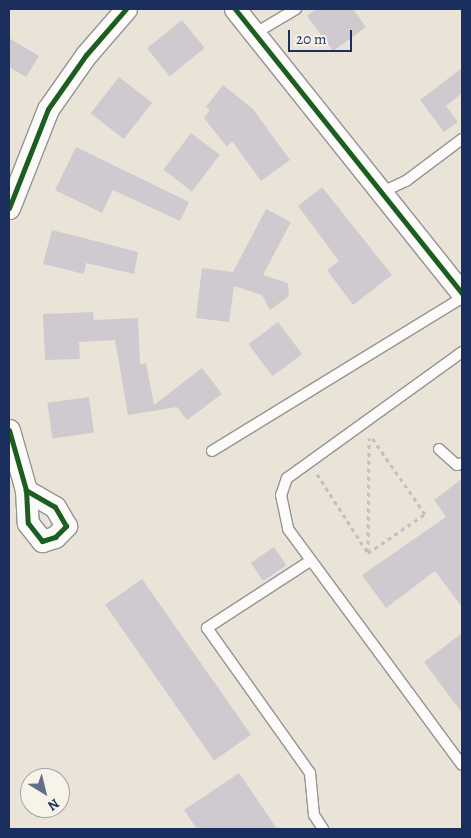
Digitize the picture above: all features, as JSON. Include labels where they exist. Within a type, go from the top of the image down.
[{"type":"street","points":[[9,208],[48,109],[86,55],[126,9]]},
{"type":"street","points":[[235,9],[379,194],[462,293]]},
{"type":"street","points":[[9,430],[26,490]]},
{"type":"lane","points":[[254,34],[296,9]]},
{"type":"lane","points":[[379,194],[406,181],[462,139]]},
{"type":"lane","points":[[212,451],[462,298]]},
{"type":"lane","points":[[462,352],[287,478],[282,513],[310,561],[462,765]]},
{"type":"lane","points":[[439,449],[457,465],[462,463]]},
{"type":"lane","points":[[310,561],[206,628],[310,773],[314,815],[323,829]]},
{"type":"path","points":[[362,440],[369,435]]},
{"type":"path","points":[[368,554],[425,514],[369,435]]},
{"type":"path","points":[[368,554],[369,435]]},
{"type":"path","points":[[323,466],[315,471],[368,554]]},
{"type":"building","points":[[316,9],[353,9],[366,27],[333,51],[307,16]]},
{"type":"building","points":[[182,20],[205,48],[170,76],[147,48]]},
{"type":"building","points":[[9,38],[39,56],[26,77],[9,67]]},
{"type":"building","points":[[462,68],[462,93],[446,106],[458,122],[444,132],[420,100]]},
{"type":"building","points":[[119,77],[152,103],[124,139],[91,113]]},
{"type":"building","points":[[223,85],[253,109],[290,160],[261,181],[232,141],[227,147],[204,118],[210,110],[206,107]]},
{"type":"building","points":[[191,133],[220,155],[192,191],[163,170]]},
{"type":"building","points":[[76,147],[189,202],[180,221],[113,190],[102,213],[55,190]]},
{"type":"building","points":[[322,187],[392,275],[353,305],[327,270],[339,261],[298,206]]},
{"type":"building","points":[[266,209],[291,222],[263,275],[288,283],[289,296],[270,310],[262,295],[234,286],[229,322],[196,318],[202,268],[233,272]]},
{"type":"building","points":[[52,230],[138,252],[134,274],[86,263],[84,274],[43,264]]},
{"type":"building","points":[[93,312],[94,320],[138,318],[140,364],[146,363],[154,405],[202,368],[222,394],[187,420],[177,407],[128,415],[115,340],[79,342],[80,359],[45,360],[43,314]]},
{"type":"building","points":[[278,322],[302,354],[273,376],[248,344]]},
{"type":"building","points":[[89,397],[94,433],[52,438],[47,403]]},
{"type":"building","points":[[462,479],[462,607],[435,571],[386,608],[362,575],[446,517],[434,500]]},
{"type":"building","points":[[274,547],[286,565],[263,581],[251,563]]},
{"type":"building","points":[[142,579],[251,735],[214,760],[105,605]]},
{"type":"building","points":[[462,633],[462,713],[424,662]]},
{"type":"building","points":[[239,773],[277,829],[197,829],[184,810]]},
{"type":"cycle path","points":[[9,208],[48,109],[86,55],[126,9]]},
{"type":"cycle path","points":[[235,9],[462,293]]},
{"type":"cycle path","points":[[9,430],[26,490],[28,523],[42,541],[55,537],[66,526],[55,507],[26,490]]}]
